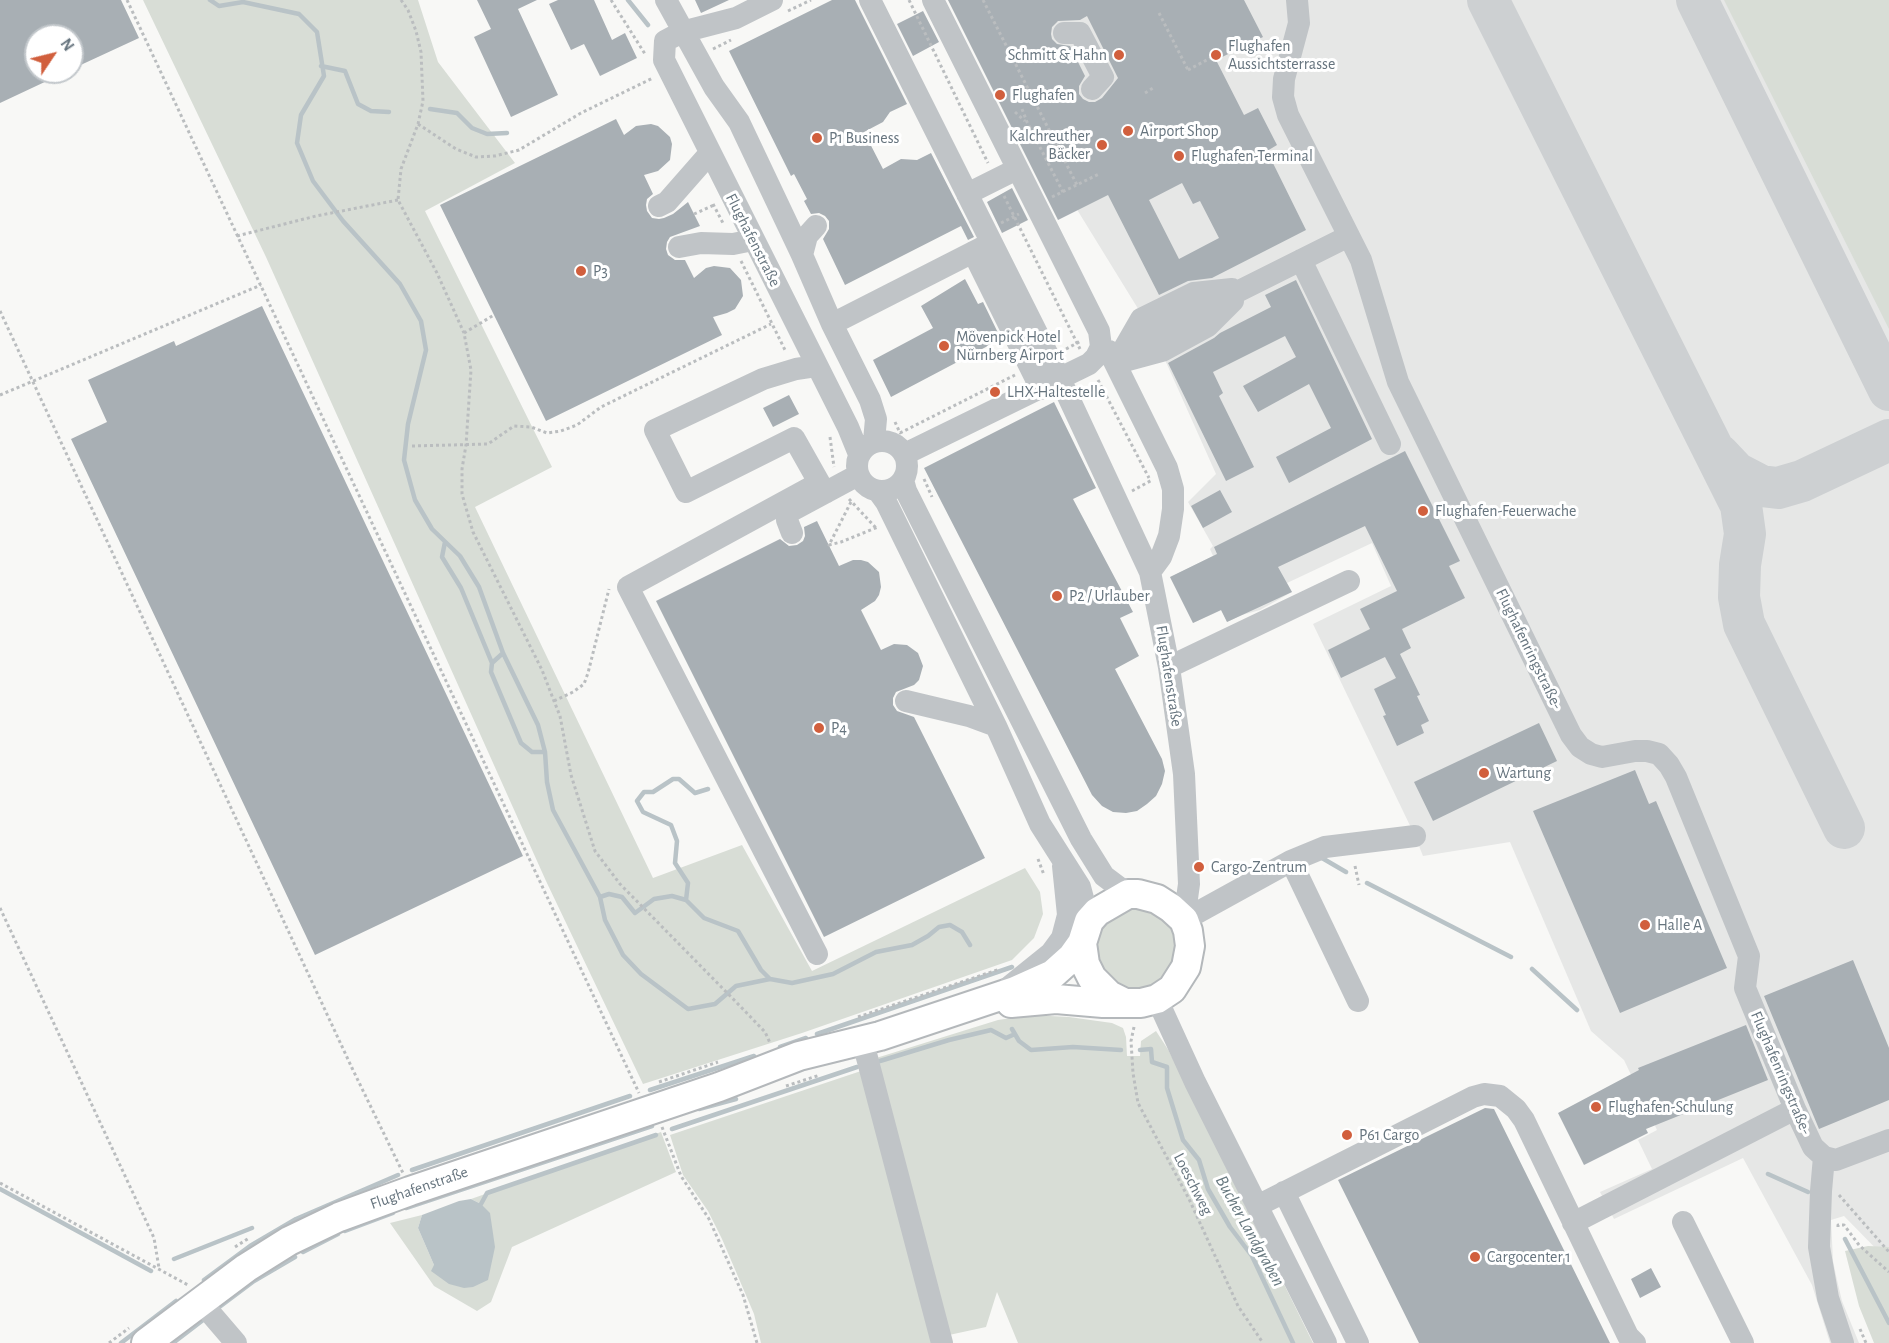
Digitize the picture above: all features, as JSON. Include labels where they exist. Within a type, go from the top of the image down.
[{"type":"main road","name":"Flughafenstraße","points":[[146,1343],[246,1268],[304,1233],[349,1213],[647,1100],[781,1075],[815,1051],[880,1036],[1030,985],[1053,974],[1072,957],[1104,906],[1128,894]]},
{"type":"main road","points":[[1128,894],[1157,899],[1184,920]]},
{"type":"main road","name":"Flughafenstraße","points":[[1128,1018],[1142,1003],[1161,1008],[1186,967],[1190,946],[1184,920]]},
{"type":"main road","name":"Flughafenstraße","points":[[1086,932],[1085,964],[1092,978],[1128,1018]]},
{"type":"main road","name":"Flughafenstraße","points":[[719,1087],[784,1074],[992,1008],[1024,1001],[1056,999],[1103,1003],[1128,1018]]},
{"type":"street","points":[[666,0],[714,87],[739,122],[832,324],[870,400],[876,419],[864,457]]},
{"type":"street","points":[[682,32],[736,18],[772,0]]},
{"type":"street","name":"Flughafenstraße","points":[[870,0],[967,194],[982,248],[1150,572],[1169,667],[1184,774],[1189,884],[1184,920]]},
{"type":"street","points":[[933,0],[1115,363],[1159,476],[1173,489],[1169,536],[1161,558],[1150,572]]},
{"type":"street","name":"Flughafenringstraße-","points":[[1297,0],[1299,23],[1284,79],[1283,97],[1288,115],[1361,260],[1398,382],[1571,735],[1580,747],[1591,754],[1602,757],[1647,751],[1659,754],[1670,765],[1749,956],[1745,988],[1795,1109],[1813,1147],[1824,1157]]},
{"type":"street","name":"Flughafenstraße","points":[[682,32],[665,41],[664,60],[816,366],[864,457],[866,485],[878,491],[886,502],[996,726],[1040,824],[1080,887],[1086,932]]},
{"type":"street","points":[[1064,33],[1080,33],[1094,60],[1103,78],[1092,89]]},
{"type":"street","points":[[659,206],[667,202],[710,153]]},
{"type":"street","points":[[967,194],[1017,169]]},
{"type":"street","points":[[802,255],[807,236],[816,226]]},
{"type":"street","points":[[1115,363],[1142,319],[1194,294],[1245,288],[1349,236]]},
{"type":"street","points":[[679,247],[701,243],[733,244],[753,240]]},
{"type":"street","points":[[832,324],[982,248]]},
{"type":"street","points":[[1301,260],[1390,444]]},
{"type":"street","points":[[1089,364],[1115,363],[1162,351],[1208,327],[1245,288]]},
{"type":"street","points":[[792,533],[788,527],[788,514],[864,457],[881,440],[895,444],[925,444],[1051,384],[1089,364],[1096,357],[1101,347],[1099,331]]},
{"type":"street","points":[[816,366],[796,369],[763,379],[655,430],[686,492],[794,438],[822,488]]},
{"type":"street","points":[[902,443],[907,467],[903,480],[906,491],[1081,839],[1104,876],[1128,894]]},
{"type":"street","points":[[878,491],[892,489],[903,480]]},
{"type":"street","points":[[817,954],[628,587],[822,488]]},
{"type":"street","points":[[1169,667],[1349,581]]},
{"type":"street","points":[[906,701],[969,716],[996,726]]},
{"type":"street","points":[[1184,920],[1291,861],[1325,847],[1415,836]]},
{"type":"street","name":"Flughafenstraße","points":[[997,997],[1051,953],[1062,938],[1068,915],[1061,856]]},
{"type":"street","points":[[1291,861],[1358,1001]]},
{"type":"street","points":[[1161,1008],[1326,1343]]},
{"type":"street","points":[[865,1050],[942,1343]]},
{"type":"street","points":[[1257,1206],[1473,1098],[1493,1094],[1508,1101],[1524,1120],[1628,1335],[1635,1343]]},
{"type":"street","points":[[1574,1223],[1795,1109]]},
{"type":"street","points":[[1843,1343],[1828,1298],[1819,1247],[1824,1157],[1836,1160],[1889,1140]]},
{"type":"street","points":[[1284,1192],[1358,1343]]},
{"type":"street","points":[[1683,1222],[1743,1343]]},
{"type":"street","points":[[1309,1311],[1336,1297]]},
{"type":"street","points":[[200,1301],[236,1343]]},
{"type":"path","points":[[127,0],[681,1176],[709,1219],[743,1295],[757,1343]]},
{"type":"path","points":[[401,0],[412,21],[421,52],[423,101],[418,124],[401,169],[398,200],[437,273],[464,333],[471,370],[466,445],[462,469],[462,494],[473,532],[542,670],[560,716],[571,775],[595,851],[620,884],[649,915],[765,1032],[781,1075],[825,1074]]},
{"type":"path","points":[[909,0],[1077,343],[1159,476],[1132,490],[1136,500]]},
{"type":"path","points":[[983,0],[1077,185]]},
{"type":"path","points":[[1159,13],[1187,71],[1216,56]]},
{"type":"path","points":[[418,124],[456,149],[476,157],[495,156],[519,150],[580,113],[656,76]]},
{"type":"path","points":[[1145,92],[1153,88]]},
{"type":"path","points":[[1022,109],[1063,192]]},
{"type":"path","points":[[1015,112],[1027,122]]},
{"type":"path","points":[[237,236],[316,216],[398,200]]},
{"type":"path","points":[[694,214],[714,205]]},
{"type":"path","points":[[0,395],[261,285]]},
{"type":"path","points":[[0,311],[410,1191]]},
{"type":"path","points":[[464,333],[494,315]]},
{"type":"path","points":[[412,446],[488,444],[514,426],[531,427],[547,433],[561,431],[577,425],[601,407],[771,324]]},
{"type":"path","points":[[902,443],[1040,362],[1099,331]]},
{"type":"path","points":[[925,444],[930,455],[919,469],[934,500]]},
{"type":"path","points":[[851,502],[829,545],[877,528]]},
{"type":"path","points":[[1355,866],[1359,885]]},
{"type":"path","points":[[0,908],[154,1238],[159,1268]]},
{"type":"path","points":[[855,1018],[1010,966]]},
{"type":"path","points":[[1128,1018],[1149,1024],[1161,1008]]},
{"type":"path","name":"Loeschweg","points":[[1128,1018],[1138,1103],[1189,1199],[1238,1306],[1263,1343]]},
{"type":"path","points":[[0,1183],[187,1284],[200,1301]]},
{"type":"path","points":[[1821,1191],[1838,1192],[1889,1252]]},
{"type":"path","points":[[1838,1235],[1838,1225],[1844,1225],[1859,1245],[1889,1272]]},
{"type":"path","points":[[1857,1321],[1866,1343]]},
{"type":"shaded area","points":[[143,0],[418,0],[438,62],[515,163],[425,211],[552,467],[475,507],[653,878],[742,845],[812,971],[1025,868],[1040,892],[1043,914],[1034,938],[1012,960],[802,1033],[643,1084],[546,881],[266,257]]},
{"type":"shaded area","points":[[948,0],[1889,0],[1889,1262],[1844,1216],[1831,1220],[1833,1261],[1837,1280],[1842,1301],[1859,1343],[1830,1343],[1812,1285],[1743,1158],[1614,1219],[1600,1192],[1652,1169],[1638,1140],[1657,1130],[1624,1060],[1591,1031],[1510,842],[1423,856],[1313,624],[1391,586],[1372,543],[1287,583],[1292,592],[1260,610],[1227,622],[1222,610],[1193,623],[1170,577],[1213,556],[1210,549],[1213,546],[1188,502],[1216,474],[1153,333]]},
{"type":"shaded area","points":[[1724,0],[1889,0],[1889,329]]},
{"type":"shaded area","points":[[1136,901],[1172,924],[1178,952],[1165,980],[1133,994],[1102,984],[1086,934]]},
{"type":"shaded area","points":[[1032,1015],[1112,1023],[1123,1028],[1127,1056],[1140,1056],[1141,1041],[1156,1031],[1169,1051],[1313,1343],[1018,1343],[997,1292],[986,1327],[949,1335],[873,1059],[998,1020]]},
{"type":"shaded area","points":[[861,1071],[936,1343],[761,1343],[754,1314],[722,1239],[708,1211],[683,1175],[670,1135]]},
{"type":"shaded area","points":[[661,1132],[676,1172],[512,1247],[491,1302],[477,1311],[434,1286],[390,1223],[422,1215],[418,1228],[434,1265],[481,1204],[471,1199]]},
{"type":"shaded area","points":[[471,1199],[481,1204],[490,1213],[495,1247],[488,1280],[473,1287],[464,1288],[449,1284],[431,1271],[434,1265],[418,1228],[422,1215],[459,1201]]},
{"type":"shaded area","points":[[1868,1246],[1889,1247],[1889,1343],[1874,1343],[1859,1306],[1845,1251]]},
{"type":"building","points":[[0,0],[121,0],[139,38],[84,63],[84,24],[24,24],[24,84],[40,84],[0,103]]},
{"type":"building","points":[[477,0],[537,0],[518,9],[558,95],[511,117],[474,37],[491,29]]},
{"type":"building","points":[[558,0],[594,0],[612,40],[625,33],[637,58],[600,76],[584,44],[571,50],[549,4]]},
{"type":"building","points":[[695,0],[729,0],[701,13]]},
{"type":"building","name":"P1 Business","points":[[832,0],[855,0],[907,104],[890,112],[883,122],[864,132],[883,169],[901,159],[917,160],[931,153],[974,237],[968,240],[961,226],[845,285],[823,239],[829,229],[829,221],[819,213],[811,214],[804,201],[807,199],[794,174],[791,176],[729,51]]},
{"type":"building","name":"Flughafen-Terminal","points":[[948,0],[1244,0],[1263,37],[1216,60],[1244,115],[1258,108],[1277,145],[1267,151],[1306,230],[1212,278],[1188,281],[1159,295],[1108,195],[1058,220]],"holes":[[[1087,16],[1118,78],[1102,98],[1095,102],[1089,102],[1079,94],[1079,86],[1085,76],[1070,46],[1057,44],[1051,34],[1052,27],[1058,21],[1080,20]],[[1182,183],[1193,204],[1200,201],[1219,238],[1179,259],[1149,200]]]},
{"type":"building","points":[[923,11],[939,42],[913,56],[897,24]]},
{"type":"building","name":"P3","points":[[616,119],[624,135],[636,126],[651,124],[658,126],[670,137],[672,144],[670,160],[658,171],[644,175],[653,194],[647,199],[647,211],[652,218],[664,218],[688,202],[700,226],[670,237],[666,249],[668,255],[675,260],[685,260],[694,278],[706,268],[714,266],[730,268],[741,280],[743,296],[735,309],[713,317],[722,335],[546,421],[440,205]]},
{"type":"building","points":[[1012,188],[1028,220],[1002,233],[987,202]]},
{"type":"building","name":"Mövenpick Hotel Nürnberg Airport","points":[[965,279],[978,304],[983,302],[1001,339],[891,397],[873,360],[933,328],[921,306]]},
{"type":"building","points":[[1296,280],[1372,439],[1289,483],[1276,457],[1331,428],[1309,384],[1258,412],[1243,386],[1296,357],[1285,336],[1213,372],[1223,393],[1219,396],[1254,467],[1226,481],[1168,363],[1271,307],[1265,295]]},
{"type":"building","points":[[262,306],[523,856],[315,955],[71,439],[107,422],[88,380],[174,341],[176,346]]},
{"type":"building","points":[[789,395],[799,414],[773,427],[763,408]]},
{"type":"building","name":"P2 / Urlauber","points":[[1054,402],[1096,488],[1073,499],[1133,612],[1120,618],[1139,656],[1115,669],[1162,759],[1165,771],[1156,796],[1137,811],[1113,812],[1102,806],[1092,795],[924,468]]},
{"type":"building","points":[[1405,451],[1460,561],[1449,566],[1465,598],[1402,629],[1411,648],[1400,654],[1420,695],[1417,696],[1429,721],[1421,725],[1424,733],[1397,746],[1374,689],[1396,678],[1385,657],[1341,678],[1328,650],[1370,629],[1360,609],[1397,591],[1365,526],[1278,567],[1292,592],[1227,622],[1221,610],[1193,623],[1170,577],[1217,554],[1214,547]]},
{"type":"building","points":[[1220,490],[1232,512],[1203,528],[1191,506]]},
{"type":"building","name":"P4","points":[[817,521],[839,566],[853,560],[861,560],[868,562],[879,572],[881,587],[879,595],[875,601],[861,610],[881,650],[894,644],[907,645],[918,653],[923,666],[919,680],[914,685],[896,692],[893,705],[897,711],[914,717],[985,858],[824,937],[656,601],[780,539],[789,546],[797,545],[803,541],[805,536],[804,527]]},
{"type":"building","name":"Wartung","points":[[1539,723],[1557,761],[1433,821],[1414,782]]},
{"type":"building","name":"Halle A","points":[[1635,770],[1649,804],[1656,801],[1727,968],[1620,1013],[1533,811]]},
{"type":"building","points":[[1853,960],[1889,1048],[1889,1100],[1819,1129],[1764,996]]},
{"type":"building","points":[[1746,1025],[1768,1080],[1646,1129],[1648,1133],[1584,1165],[1558,1113],[1639,1070],[1638,1068]]},
{"type":"building","name":"Cargocenter 1","points":[[1485,1108],[1494,1109],[1610,1343],[1419,1343],[1338,1180]]},
{"type":"building","points":[[1651,1268],[1661,1287],[1640,1298],[1631,1279]]},
{"type":"waterway","name":"Bucher Landgraben","points":[[210,0],[219,6],[243,2],[299,14],[317,32],[324,76],[301,115],[297,143],[313,181],[343,221],[400,284],[421,321],[426,350],[408,424],[404,460],[415,500],[432,529],[460,556],[479,587],[503,653],[538,725],[545,752],[547,782],[553,810],[600,897],[609,894],[622,897],[635,913],[654,899],[672,896],[686,900],[704,918],[738,931],[761,970],[770,979],[792,983],[833,974],[876,952],[912,945],[939,927],[950,925],[962,932],[970,945]]},
{"type":"waterway","name":"Bucher Landgraben","points":[[628,0],[648,25]]},
{"type":"waterway","points":[[321,66],[345,71],[358,104],[371,111],[389,112]]},
{"type":"waterway","points":[[430,109],[457,113],[472,128],[487,134],[507,133]]},
{"type":"waterway","name":"Bucher Landgraben","points":[[445,542],[442,557],[461,588],[492,663]]},
{"type":"waterway","name":"Bucher Landgraben","points":[[503,653],[492,663],[491,672],[521,743],[532,752],[545,752]]},
{"type":"waterway","points":[[686,900],[688,883],[675,863],[677,841],[671,825],[643,812],[637,801],[644,792],[653,792],[673,779],[679,779],[695,793],[708,789]]},
{"type":"waterway","points":[[1322,858],[1346,872]]},
{"type":"waterway","points":[[1367,883],[1511,957]]},
{"type":"waterway","name":"Bucher Landgraben","points":[[600,897],[605,920],[623,955],[641,974],[688,1009],[715,1004],[736,986],[770,979]]},
{"type":"waterway","points":[[817,1034],[1012,967]]},
{"type":"waterway","points":[[1532,969],[1577,1010]]},
{"type":"waterway","name":"Bucher Landgraben","points":[[1012,1029],[1019,1041],[1031,1050],[1073,1047],[1121,1050]]},
{"type":"waterway","points":[[880,1061],[991,1030],[1006,1038],[1015,1034]]},
{"type":"waterway","points":[[780,1047],[806,1038]]},
{"type":"waterway","name":"Bucher Landgraben","points":[[1140,1050],[1151,1049],[1152,1062],[1167,1067],[1167,1088],[1183,1140],[1199,1160],[1208,1189],[1230,1227],[1252,1256],[1293,1343]]},
{"type":"waterway","points":[[650,1090],[754,1056]]},
{"type":"waterway","points":[[672,1129],[857,1067]]},
{"type":"waterway","points":[[412,1170],[630,1096]]},
{"type":"waterway","points":[[699,1109],[736,1099]]},
{"type":"waterway","points":[[406,1208],[652,1126]]},
{"type":"waterway","points":[[481,1204],[487,1193],[656,1135]]},
{"type":"waterway","points":[[1768,1174],[1808,1192]]},
{"type":"waterway","points":[[204,1280],[250,1246],[296,1219],[398,1175]]},
{"type":"waterway","points":[[0,1189],[151,1271]]},
{"type":"waterway","points":[[345,1231],[393,1213]]},
{"type":"waterway","points":[[174,1259],[252,1228]]},
{"type":"waterway","points":[[303,1252],[338,1234]]},
{"type":"waterway","points":[[1845,1239],[1889,1323]]},
{"type":"waterway","points":[[218,1308],[254,1281],[295,1257]]},
{"type":"waterway","points":[[121,1343],[176,1301]]},
{"type":"waterway","points":[[173,1343],[207,1317]]},
{"type":"taxiway","points":[[1488,0],[1741,505],[1745,534],[1740,565],[1739,597],[1744,624],[1844,828]]},
{"type":"taxiway","points":[[1697,0],[1889,390]]},
{"type":"taxiway","points":[[1719,455],[1736,473],[1761,486],[1778,488],[1802,481],[1889,440]]},
{"type":"place","name":"Schmitt & Hahn","points":[[1119,55]]},
{"type":"place","name":"Flughafen Aussichtsterrasse","points":[[1216,55]]},
{"type":"place","name":"Flughafen","points":[[1000,95]]},
{"type":"place","name":"Airport Shop","points":[[1128,131]]},
{"type":"place","name":"P1 Business","points":[[817,138]]},
{"type":"place","name":"Kalchreuther Bäcker","points":[[1102,145]]},
{"type":"place","name":"Flughafen-Terminal","points":[[1179,156]]},
{"type":"place","name":"P3","points":[[581,271]]},
{"type":"place","name":"Mövenpick Hotel Nürnberg Airport","points":[[944,346]]},
{"type":"place","name":"LHX-Haltestelle","points":[[995,392]]},
{"type":"place","name":"Flughafen-Feuerwache","points":[[1423,511]]},
{"type":"place","name":"P2 / Urlauber","points":[[1057,596]]},
{"type":"place","name":"P4","points":[[819,728]]},
{"type":"place","name":"Wartung","points":[[1484,773]]},
{"type":"place","name":"Cargo-Zentrum","points":[[1199,867]]},
{"type":"place","name":"Halle A","points":[[1645,925]]},
{"type":"place","name":"Flughafen-Schulung","points":[[1596,1107]]},
{"type":"place","name":"P61 Cargo","points":[[1347,1135]]},
{"type":"place","name":"Cargocenter 1","points":[[1475,1257]]}]
